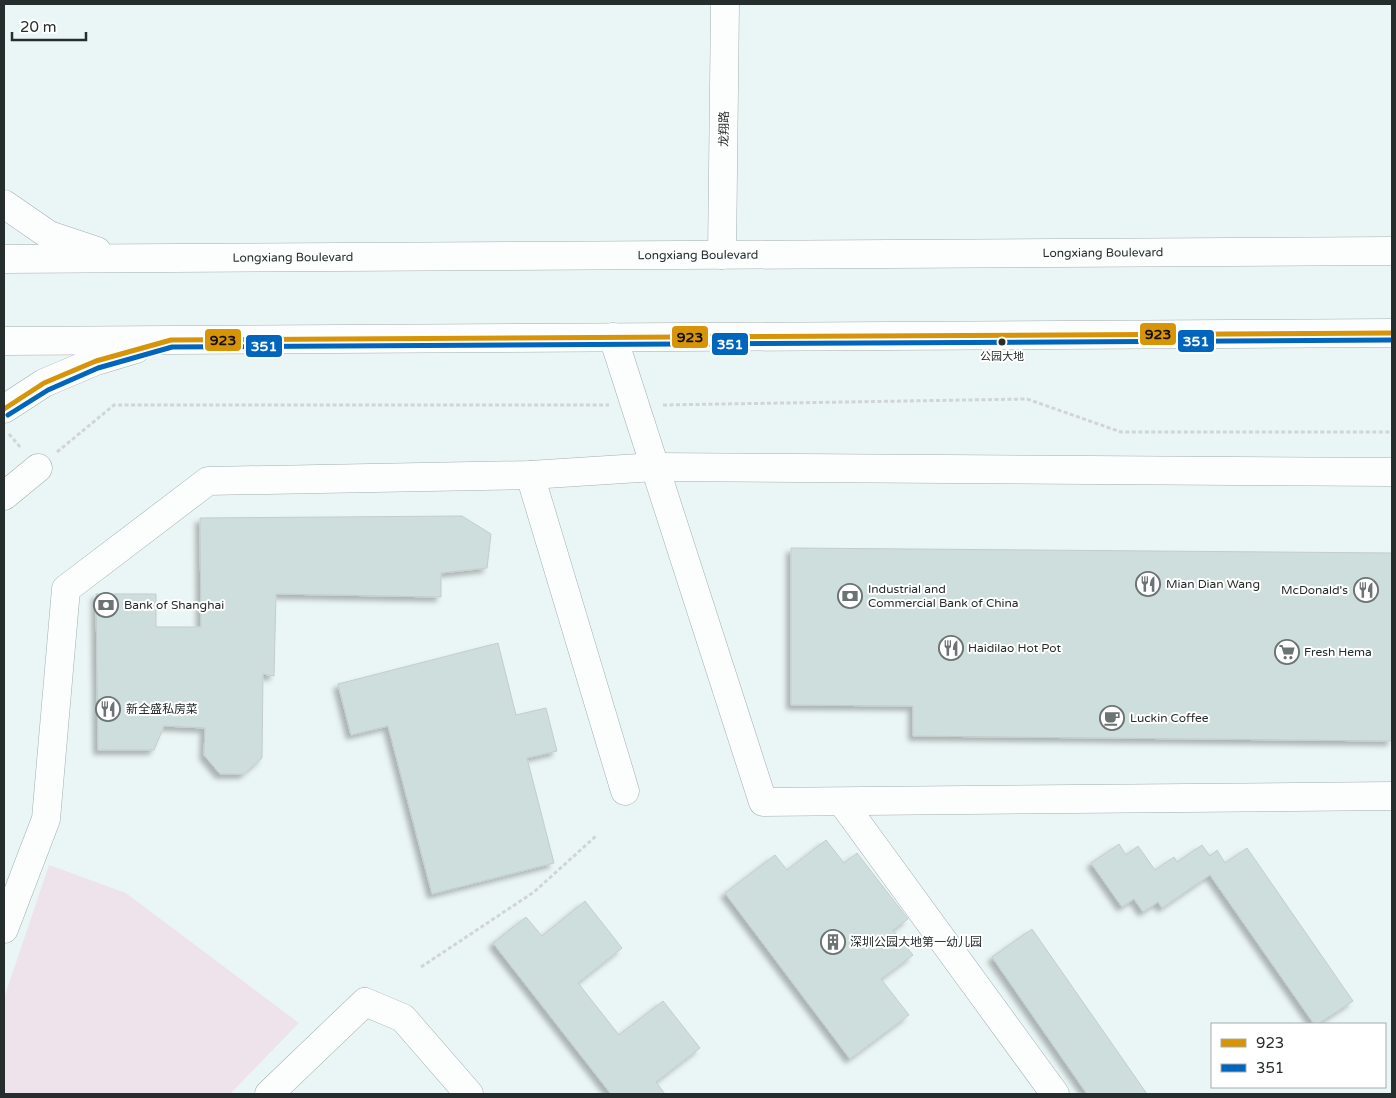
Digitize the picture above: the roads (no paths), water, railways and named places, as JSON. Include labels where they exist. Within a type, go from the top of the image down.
[{"type":"main road","name":"龙翔路","points":[[722,255],[725,4]]},
{"type":"main road","points":[[4,204],[13,212],[50,234],[89,250],[130,258],[173,258]]},
{"type":"main road","name":"Longxiang Boulevard","points":[[4,259],[1392,250]]},
{"type":"main road","points":[[4,340],[1392,333]]},
{"type":"main road","points":[[613,337],[763,802],[1392,796]]},
{"type":"main road","points":[[4,409],[44,383],[96,360],[171,340]]},
{"type":"main road","points":[[4,929],[46,819],[66,589],[208,481],[530,475],[654,467],[1392,472]]},
{"type":"main road","points":[[4,496],[38,468]]},
{"type":"main road","points":[[530,475],[626,791]]},
{"type":"main road","points":[[842,802],[1055,1094]]},
{"type":"main road","points":[[269,1094],[365,1002],[403,1018],[469,1094]]},
{"type":"place","name":"公园大地","points":[[1002,342]]},
{"type":"place","name":"Mian Dian Wang","points":[[1148,584]]},
{"type":"place","name":"McDonald's","points":[[1366,590]]},
{"type":"place","name":"Industrial and Commercial Bank of China","points":[[850,596]]},
{"type":"place","name":"Bank of Shanghai","points":[[106,605]]},
{"type":"place","name":"Haidilao Hot Pot","points":[[951,648]]},
{"type":"place","name":"Fresh Hema","points":[[1287,652]]},
{"type":"place","name":"新全盛私房菜","points":[[108,709]]},
{"type":"place","name":"Luckin Coffee","points":[[1112,718]]},
{"type":"place","name":"深圳公园大地第一幼儿园","points":[[833,942]]}]
